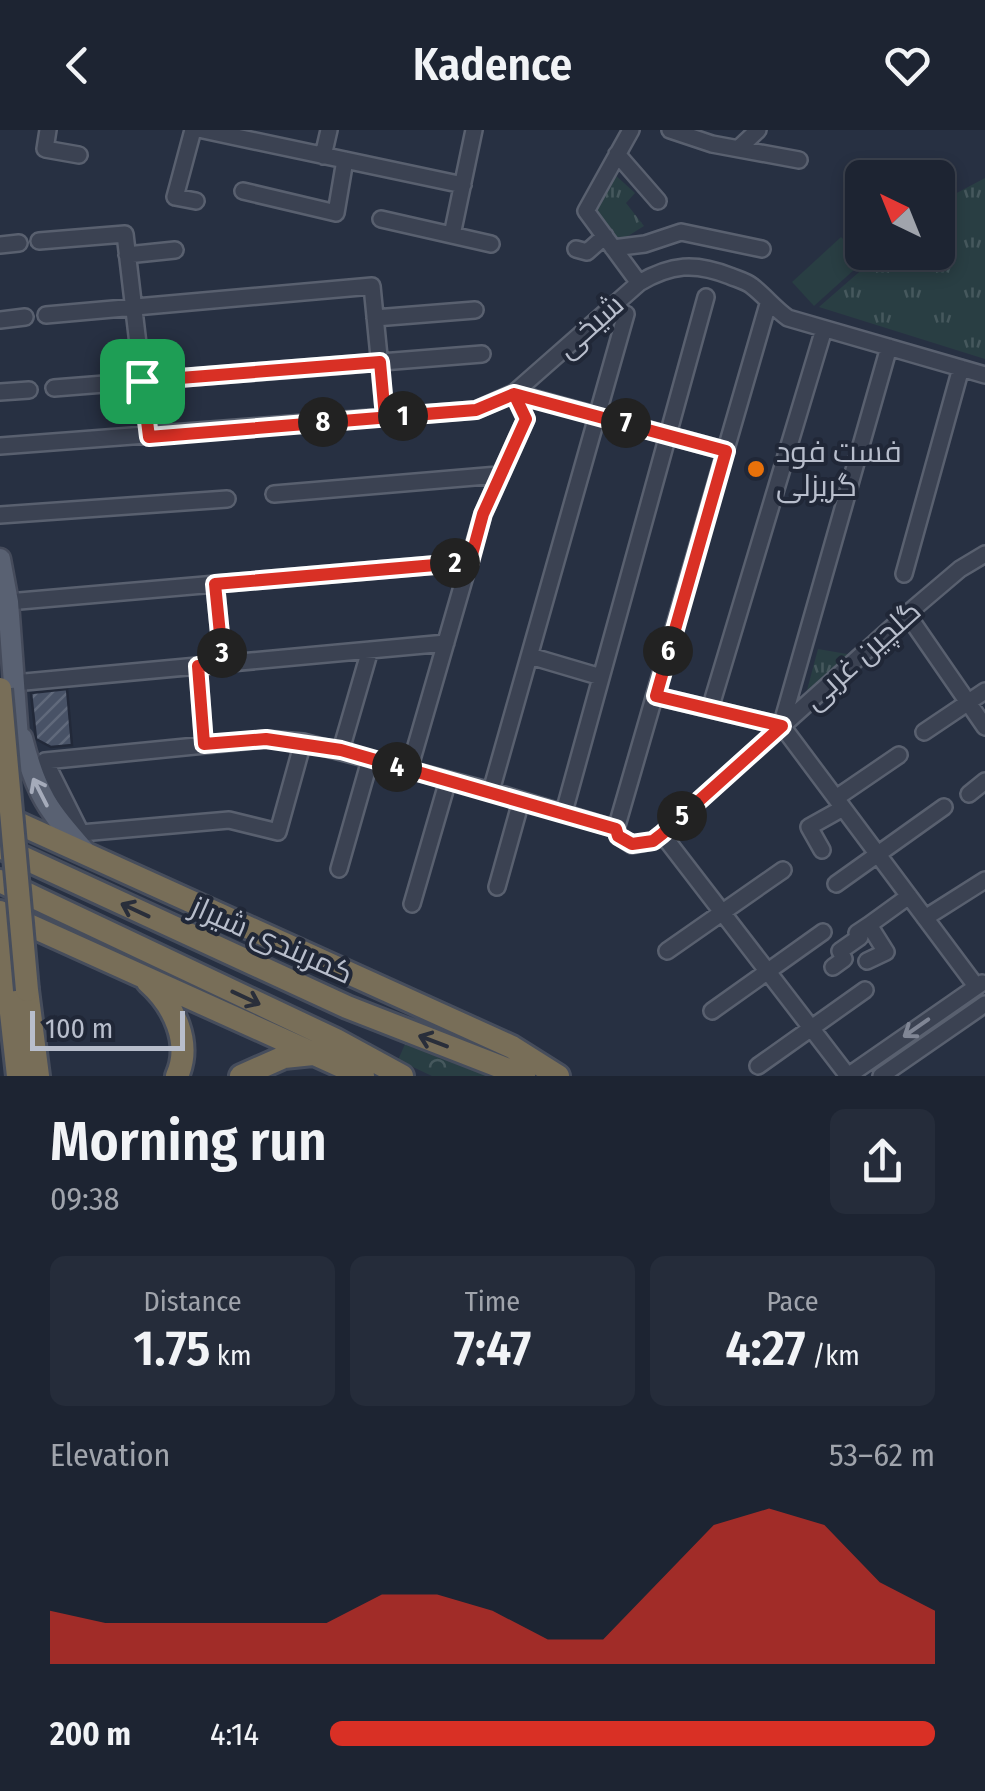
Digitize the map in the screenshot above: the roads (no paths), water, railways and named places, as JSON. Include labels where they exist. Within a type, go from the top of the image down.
[{"type":"highway","points":[[7,686],[18,1076]]},
{"type":"highway","points":[[0,814],[84,844],[512,1047],[558,1076]]},
{"type":"highway","name":"کمربندی شیراز","points":[[0,847],[346,1007],[524,1076]]},
{"type":"highway","name":"کمربندی شیراز","points":[[0,881],[336,1040],[402,1076]]},
{"type":"highway","points":[[0,913],[14,994],[38,1076]]},
{"type":"highway","points":[[0,913],[363,1076]]},
{"type":"highway","points":[[142,976],[175,1016],[184,1061],[177,1076]]},
{"type":"highway","points":[[0,1034],[14,994]]},
{"type":"highway","points":[[241,1076],[284,1057],[316,1054]]},
{"type":"main road","points":[[0,559],[8,602],[7,686],[38,792],[84,844]]},
{"type":"main road","points":[[0,776],[13,766],[18,752],[17,717]]},
{"type":"street","points":[[48,130],[44,149],[79,155]]},
{"type":"street","points":[[193,130],[176,196],[196,201]]},
{"type":"street","points":[[204,130],[462,186]]},
{"type":"street","points":[[323,156],[329,130]]},
{"type":"street","points":[[452,235],[474,130]]},
{"type":"street","points":[[631,130],[586,211],[639,283]]},
{"type":"street","points":[[739,148],[758,130]]},
{"type":"street","points":[[673,131],[798,160]]},
{"type":"street","points":[[618,154],[658,201]]},
{"type":"street","points":[[243,192],[336,213],[345,160]]},
{"type":"street","points":[[382,219],[491,244]]},
{"type":"street","points":[[576,249],[587,252],[609,242],[644,244],[681,232],[762,249]]},
{"type":"street","points":[[39,241],[125,234],[149,437]]},
{"type":"street","points":[[0,245],[19,243]]},
{"type":"street","points":[[127,255],[175,250]]},
{"type":"street","name":"شیخی","points":[[0,446],[476,410],[514,394],[639,283],[660,270],[680,265],[698,266],[750,284],[788,318],[985,374]]},
{"type":"street","points":[[46,314],[372,286],[385,417]]},
{"type":"street","points":[[564,812],[706,297]]},
{"type":"street","points":[[616,829],[768,304]]},
{"type":"street","points":[[375,318],[475,310]]},
{"type":"street","points":[[491,791],[626,314]]},
{"type":"street","points":[[0,320],[24,317]]},
{"type":"street","points":[[710,709],[824,330]]},
{"type":"street","points":[[782,726],[889,347]]},
{"type":"street","points":[[54,388],[482,354]]},
{"type":"street","points":[[904,574],[961,368]]},
{"type":"street","points":[[0,392],[29,390]]},
{"type":"street","points":[[514,394],[726,451]]},
{"type":"street","points":[[409,770],[498,475],[526,419],[514,394]]},
{"type":"street","points":[[274,494],[498,475]]},
{"type":"street","points":[[0,515],[227,499]]},
{"type":"street","name":"گلچین غربی","points":[[658,837],[907,614],[960,569],[985,554]]},
{"type":"street","points":[[8,602],[470,562]]},
{"type":"street","points":[[215,584],[223,664]]},
{"type":"street","points":[[907,614],[985,727]]},
{"type":"street","points":[[7,686],[446,643]]},
{"type":"street","points":[[341,750],[370,650]]},
{"type":"street","points":[[530,656],[601,677]]},
{"type":"street","points":[[198,666],[204,744]]},
{"type":"street","points":[[924,732],[985,690]]},
{"type":"street","points":[[304,742],[278,832],[229,820],[84,844],[45,761],[266,739],[304,742],[564,812],[616,829],[627,844],[658,837],[722,911],[848,1076],[980,984],[925,918],[782,726],[656,696]]},
{"type":"street","points":[[822,850],[809,827],[899,755]]},
{"type":"street","points":[[339,869],[370,760]]},
{"type":"street","points":[[412,904],[448,780]]},
{"type":"street","points":[[969,794],[985,782]]},
{"type":"street","points":[[498,887],[522,801]]},
{"type":"street","points":[[836,884],[944,807]]},
{"type":"street","points":[[666,951],[783,870]]},
{"type":"street","points":[[925,918],[985,880]]},
{"type":"street","points":[[834,967],[844,959],[840,951],[906,892]]},
{"type":"street","points":[[867,962],[886,952],[870,925]]},
{"type":"street","points":[[712,1011],[823,932]]},
{"type":"street","points":[[758,1066],[865,990]]},
{"type":"street","points":[[881,1076],[985,1004]]},
{"type":"place","name":"فست فود گریزلی","points":[[756,469]]}]
